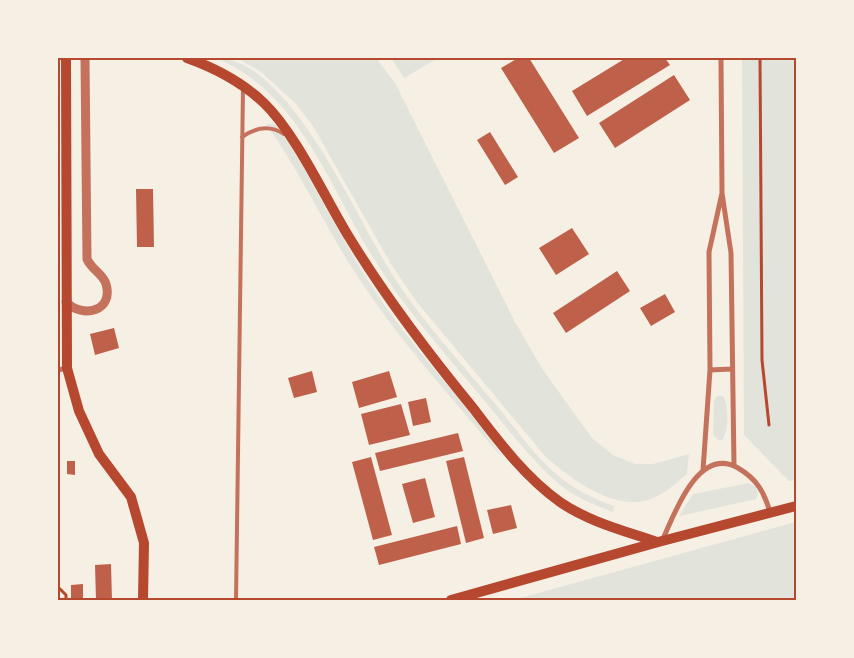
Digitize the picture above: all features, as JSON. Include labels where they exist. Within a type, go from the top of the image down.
[{"type":"main road","points":[[66,58],[62,161],[61,267],[66,302],[62,369],[99,454],[130,497],[144,544],[143,600]]},
{"type":"main road","points":[[187,58],[211,67],[243,86],[265,104],[292,140],[384,294],[416,338],[524,471],[561,503],[579,513],[660,542]]},
{"type":"main road","points":[[451,600],[796,506]]},
{"type":"street","points":[[66,302],[78,311],[93,311],[104,302],[107,291],[103,278],[91,267],[87,259],[86,58]]},
{"type":"street","points":[[721,58],[722,193],[731,253],[734,466]]},
{"type":"street","points":[[703,470],[710,370],[709,252],[722,193]]},
{"type":"street","points":[[710,370],[732,369]]},
{"type":"street","points":[[660,542],[682,496],[703,470],[719,465],[734,466],[746,473],[763,489],[771,513]]},
{"type":"lane","points":[[236,600],[243,86]]},
{"type":"lane","points":[[242,137],[255,129],[271,128],[292,140]]},
{"type":"path","points":[[760,58],[762,360],[769,425]]},
{"type":"path","points":[[58,587],[66,595],[66,600]]},
{"type":"shaded area","points":[[216,58],[243,65],[269,84],[295,112],[318,145],[392,274],[427,323],[546,465],[576,488],[614,506],[613,512],[590,503],[568,491],[523,448],[422,327],[394,289],[368,249],[323,166],[289,115],[268,92],[244,73]]},
{"type":"shaded area","points":[[237,58],[376,58],[395,83],[515,322],[543,370],[592,438],[613,455],[635,464],[653,464],[689,454],[687,474],[669,489],[654,498],[635,502],[621,501],[607,497],[579,482],[566,474],[545,456],[416,301],[391,264],[313,126],[295,103],[261,72]]},
{"type":"shaded area","points":[[391,58],[438,58],[404,78]]},
{"type":"shaded area","points":[[742,58],[796,58],[796,480],[789,481],[744,435]]},
{"type":"shaded area","points":[[266,124],[275,124],[287,140],[356,261],[381,300],[474,418],[503,459],[391,325],[374,301],[346,258],[279,142]]},
{"type":"shaded area","points":[[717,396],[723,396],[727,412],[726,431],[722,440],[718,440],[713,435],[714,401]]},
{"type":"shaded area","points":[[749,483],[756,487],[758,494],[756,499],[679,516],[693,494]]},
{"type":"shaded area","points":[[796,522],[796,600],[513,600]]},
{"type":"building","points":[[518,58],[529,58],[579,138],[554,153],[501,68]]},
{"type":"building","points":[[626,58],[665,58],[670,65],[587,116],[572,91]]},
{"type":"building","points":[[674,75],[690,100],[615,148],[599,123]]},
{"type":"building","points":[[490,132],[518,177],[505,185],[477,140]]},
{"type":"building","points":[[136,189],[153,189],[154,247],[137,247]]},
{"type":"building","points":[[572,228],[589,254],[556,275],[539,248]]},
{"type":"building","points":[[617,271],[630,291],[566,333],[553,313]]},
{"type":"building","points":[[665,294],[675,312],[651,326],[640,308]]},
{"type":"building","points":[[114,328],[119,348],[95,355],[90,334]]},
{"type":"building","points":[[312,371],[317,392],[294,398],[288,378]]},
{"type":"building","points":[[389,371],[397,397],[359,408],[352,382]]},
{"type":"building","points":[[426,398],[431,422],[413,426],[408,402]]},
{"type":"building","points":[[401,404],[410,435],[369,445],[361,414]]},
{"type":"building","points":[[458,433],[463,451],[380,471],[375,453]]},
{"type":"building","points":[[371,457],[392,535],[373,540],[352,462]]},
{"type":"building","points":[[464,457],[484,538],[466,543],[446,461]]},
{"type":"building","points":[[67,461],[75,461],[75,475],[67,474]]},
{"type":"building","points":[[425,478],[435,517],[413,523],[402,484]]},
{"type":"building","points":[[511,505],[517,528],[493,534],[487,510]]},
{"type":"building","points":[[457,526],[461,544],[379,565],[374,547]]},
{"type":"building","points":[[111,564],[112,600],[96,600],[95,565]]},
{"type":"building","points":[[83,584],[83,598],[71,598],[71,585]]}]
